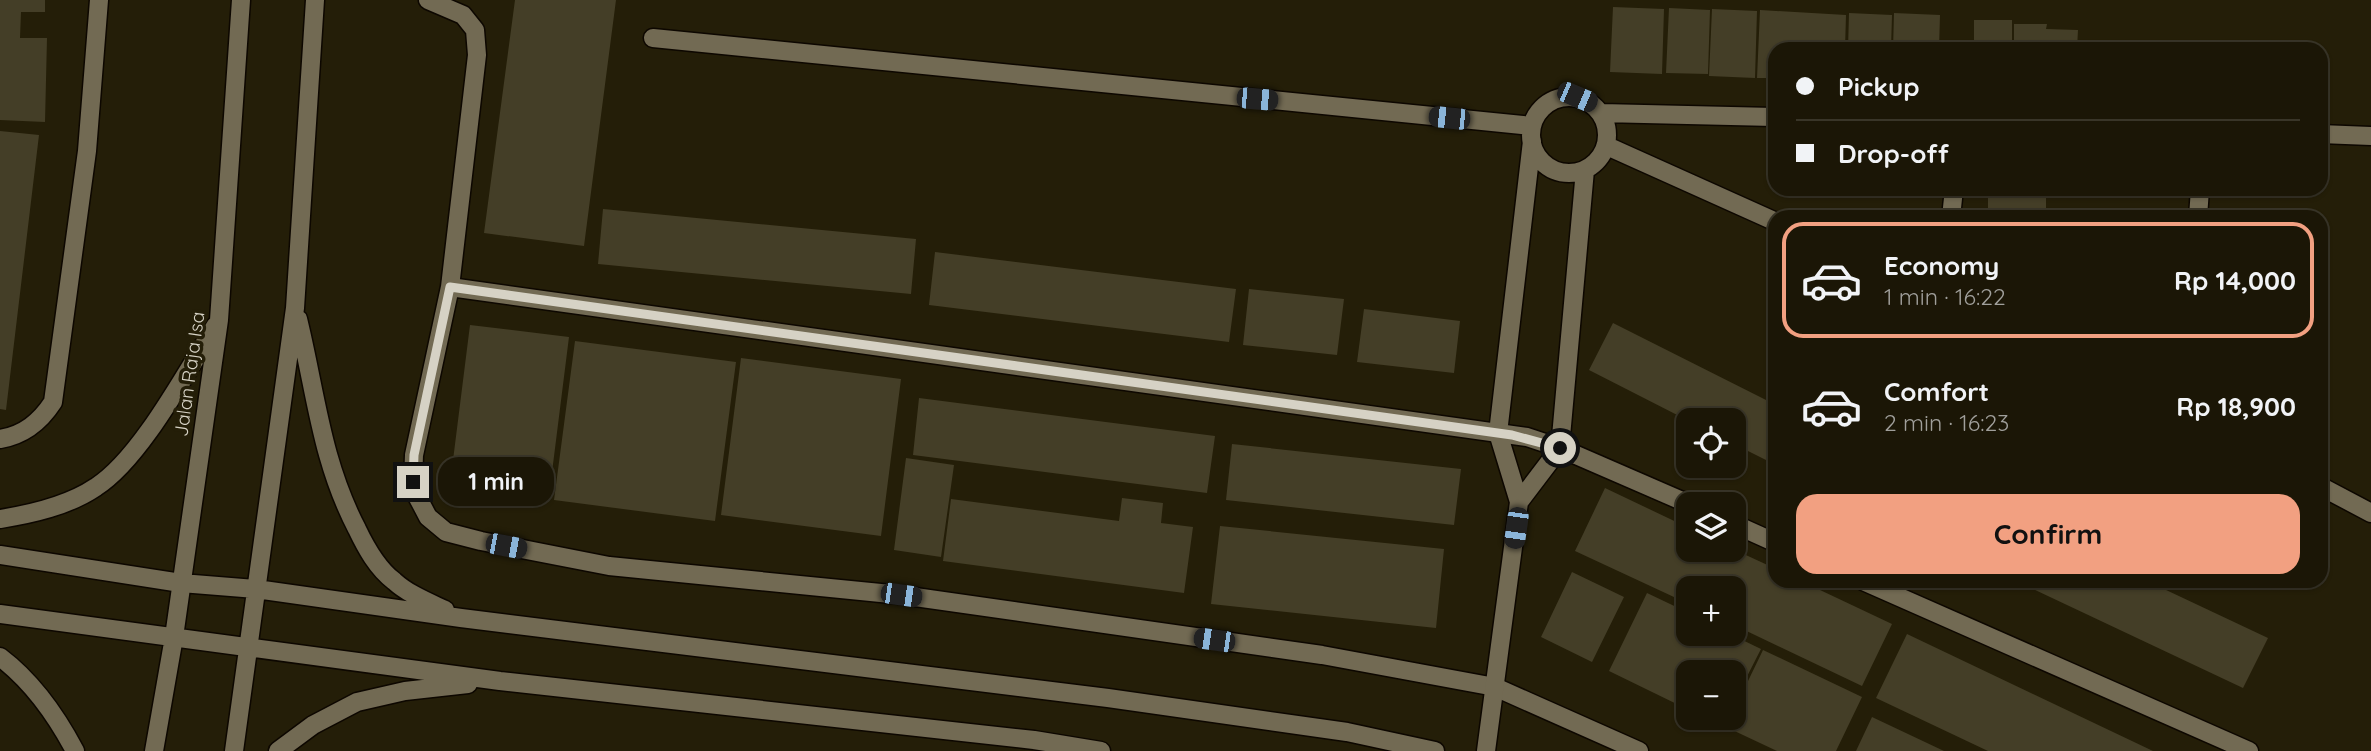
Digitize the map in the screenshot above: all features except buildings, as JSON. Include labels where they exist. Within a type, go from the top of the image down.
[{"type":"main road","points":[[0,439],[22,432],[41,421],[53,402],[88,151],[99,0]]},
{"type":"main road","name":"Jalan Raja Isa","points":[[154,751],[174,637],[219,320],[241,0]]},
{"type":"main road","points":[[234,751],[295,309],[315,0]]},
{"type":"main road","points":[[428,0],[463,15],[475,30],[477,55],[450,287],[414,455],[413,482],[418,498],[428,517],[446,532],[609,565],[901,595],[1322,655],[1494,687],[1639,751]]},
{"type":"main road","points":[[653,38],[1532,134]]},
{"type":"main road","points":[[1486,751],[1519,502],[1498,433],[1532,134],[1538,113],[1548,102],[1562,97],[1577,97],[1590,103],[1601,113],[1607,129],[1607,146],[1599,160],[1585,170],[1569,173],[1552,168],[1538,157],[1532,134]]},
{"type":"main road","points":[[1601,113],[1768,117]]},
{"type":"main road","points":[[2328,134],[2371,136]]},
{"type":"main road","points":[[1607,146],[1768,218]]},
{"type":"main road","points":[[1519,502],[1560,448],[1585,170]]},
{"type":"main road","points":[[450,287],[1527,437],[1560,448],[1676,498]]},
{"type":"main road","points":[[295,309],[333,477],[369,552],[393,581],[461,618]]},
{"type":"main road","points":[[0,519],[31,514],[96,487],[121,464],[149,430],[219,320]]},
{"type":"main road","points":[[2328,490],[2371,513]]},
{"type":"main road","points":[[1746,529],[1768,539]]},
{"type":"main road","points":[[0,555],[181,583],[256,589],[461,618],[1108,698],[1347,732],[1435,751]]},
{"type":"main road","points":[[1879,588],[2249,751]]},
{"type":"main road","points":[[0,614],[500,681],[1034,740],[1101,751]]},
{"type":"main road","points":[[0,657],[27,680],[60,722],[75,751]]},
{"type":"main road","points":[[278,751],[313,726],[357,702],[405,691],[500,681]]},
{"type":"route","points":[[413,482],[414,455],[450,287],[1527,437],[1560,448]]}]
